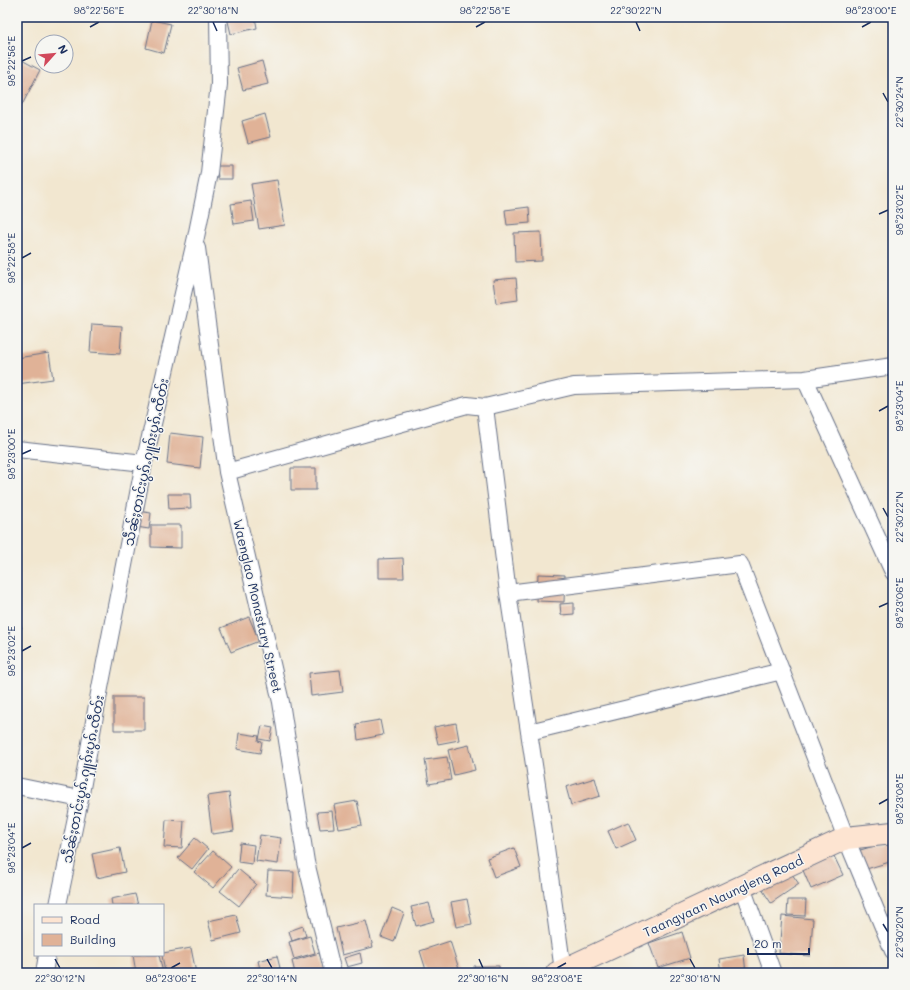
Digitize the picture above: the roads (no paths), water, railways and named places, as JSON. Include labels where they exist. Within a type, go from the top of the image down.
[{"type":"street","name":"သဵၼ်ႈတၢင်းပွၵ်ႉႁူၵ်းပွၵ်ႉၸဵတ်း","points":[[58,904],[80,799],[144,463],[196,237],[209,173],[219,84],[218,17]]},
{"type":"street","name":"Waenglao Monastary Street","points":[[196,237],[227,472],[281,702],[306,862],[333,973]]},
{"type":"street","points":[[227,472],[467,405],[485,407],[574,386],[804,379],[893,366]]},
{"type":"street","points":[[804,379],[893,572]]},
{"type":"street","points":[[485,407],[508,593],[541,811],[560,972]]},
{"type":"street","points":[[17,449],[144,463]]},
{"type":"street","points":[[508,593],[740,564],[846,838],[893,951]]},
{"type":"street","points":[[529,732],[782,671]]},
{"type":"street","points":[[17,786],[80,799]]},
{"type":"street","name":"Taangyaan Naungleng Road","points":[[560,972],[846,838],[893,833]]},
{"type":"street","points":[[742,887],[773,973]]},
{"type":"street","points":[[44,973],[47,956]]}]
